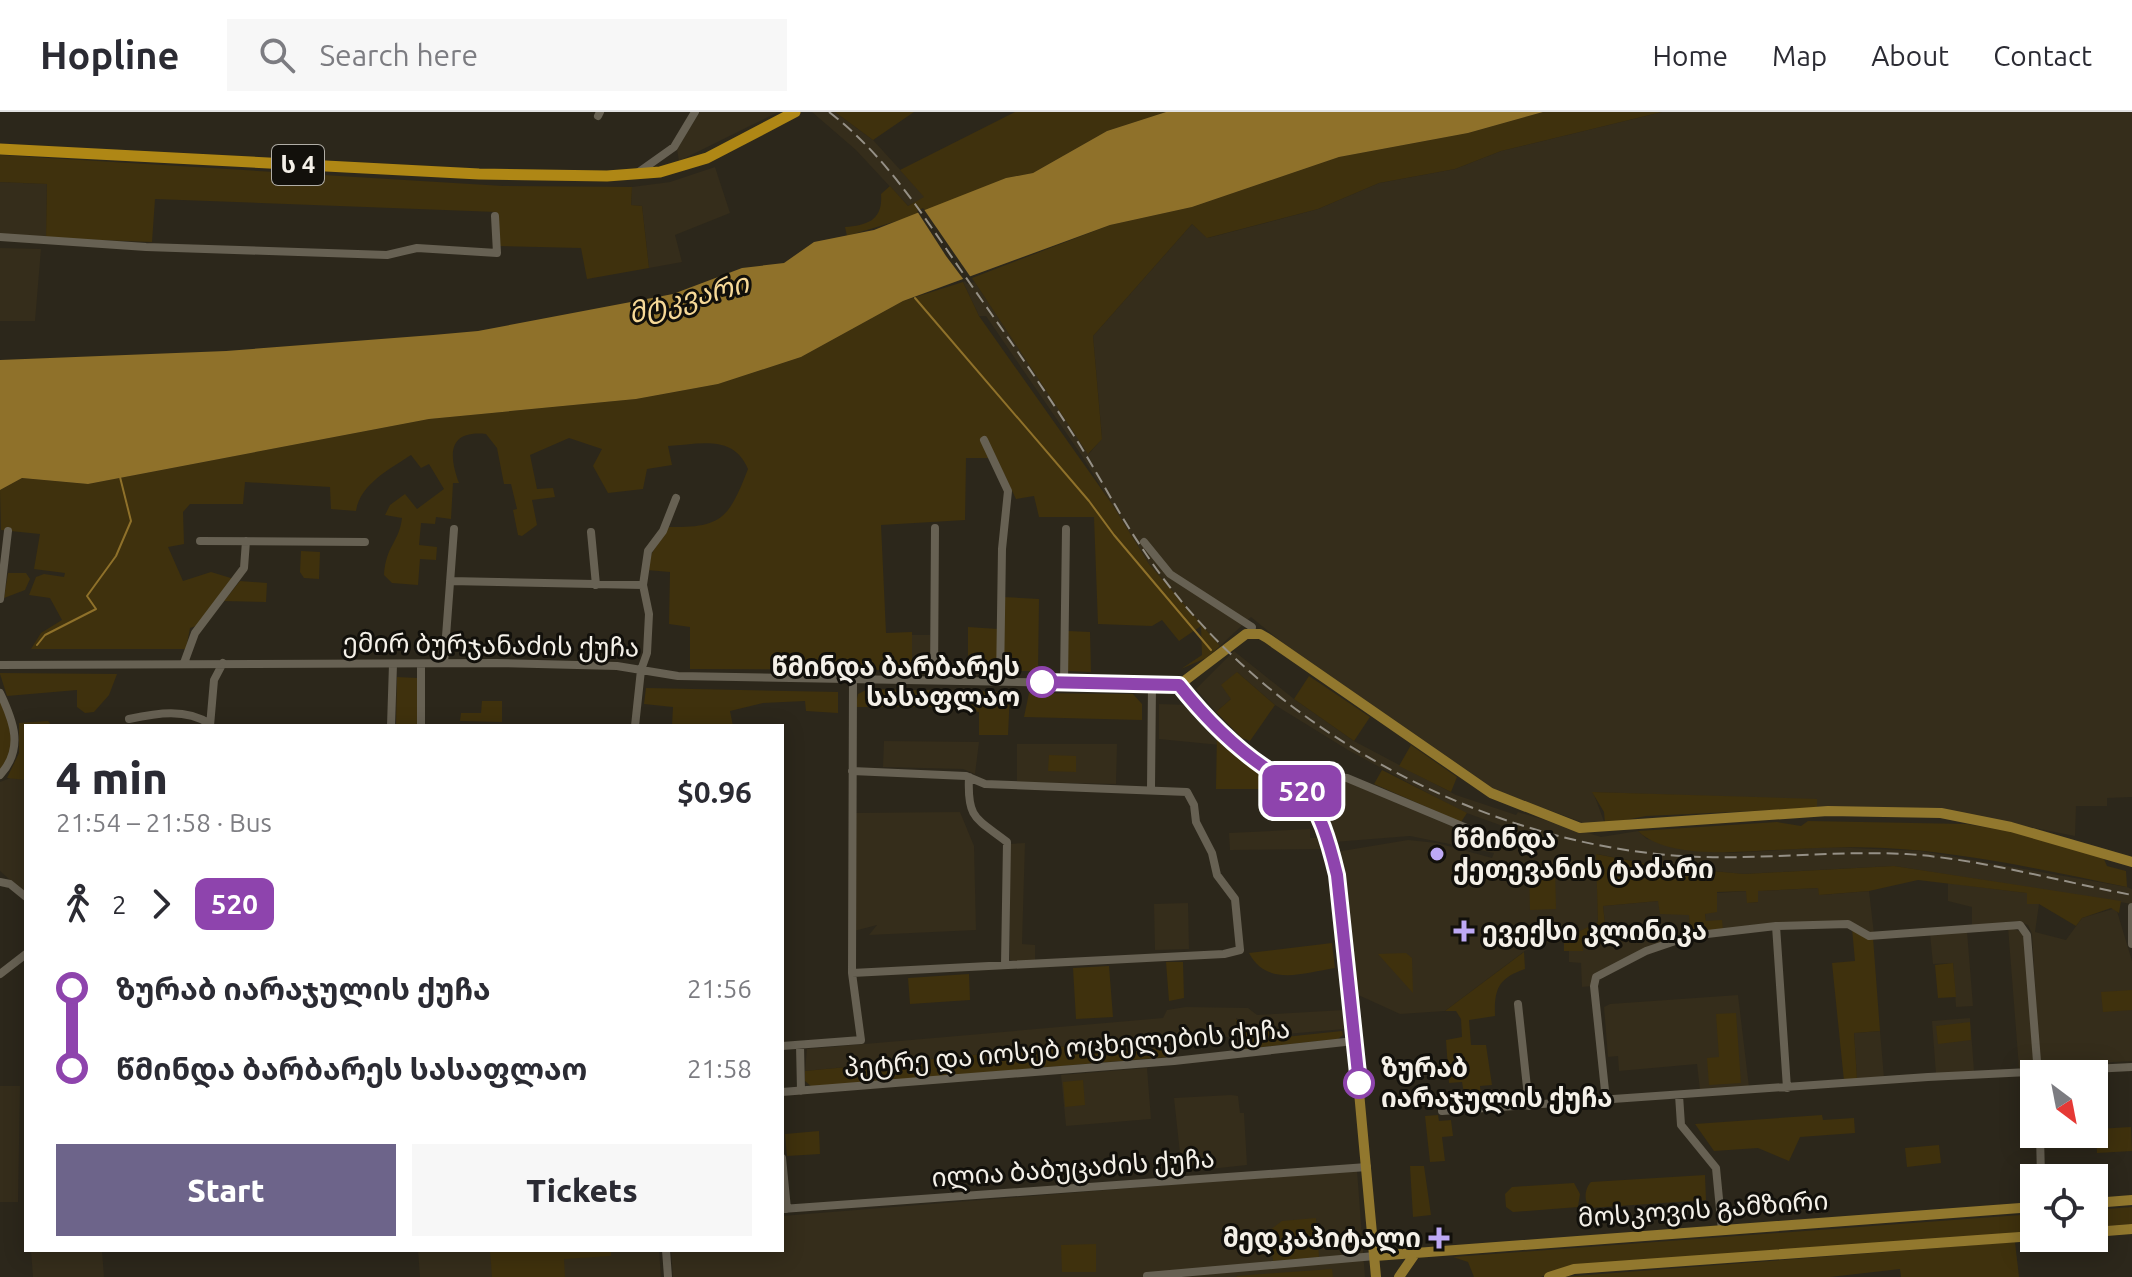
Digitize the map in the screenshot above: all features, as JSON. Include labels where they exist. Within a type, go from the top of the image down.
[{"type":"highway","name":"ს 4","points":[[0,149],[479,174],[635,175],[660,172],[707,158],[795,112]]},
{"type":"main road","points":[[1376,1277],[1342,907],[1333,859],[1316,814],[1295,783],[1245,753],[1179,685],[1251,633],[1267,638],[1491,793],[1580,828],[1828,811],[1941,813],[2049,836],[2132,862]]},
{"type":"main road","points":[[2108,1202],[2132,1200]]},
{"type":"main road","name":"მოსკოვის გამზირი","points":[[1375,1256],[2020,1208]]},
{"type":"main road","points":[[2108,1231],[2132,1229]]},
{"type":"main road","name":"მოსკოვის გამზირი","points":[[1549,1277],[1574,1269],[2020,1237]]},
{"type":"main road","points":[[1399,1277],[1417,1251]]},
{"type":"street","points":[[635,175],[674,147],[695,112]]},
{"type":"street","points":[[0,237],[146,247],[387,255],[417,248],[497,253],[495,216]]},
{"type":"street","points":[[984,440],[1008,491],[1002,549],[1000,681]]},
{"type":"street","points":[[635,724],[641,670],[647,653],[649,614],[643,585],[650,548],[663,531],[676,498]]},
{"type":"street","points":[[934,680],[935,528]]},
{"type":"street","points":[[444,663],[454,529]]},
{"type":"street","points":[[1064,683],[1066,529]]},
{"type":"street","points":[[0,599],[8,531]]},
{"type":"street","points":[[591,532],[596,585]]},
{"type":"street","points":[[200,541],[365,542]]},
{"type":"street","points":[[184,663],[195,633],[244,568],[246,541]]},
{"type":"street","points":[[1144,542],[1164,569],[1252,627],[1251,633]]},
{"type":"street","points":[[450,581],[643,585]]},
{"type":"street","points":[[210,724],[213,687],[223,663]]},
{"type":"street","name":"ემირ ბურჯანაძის ქუჩა","points":[[0,665],[444,663],[617,666],[678,676],[1179,685]]},
{"type":"street","points":[[391,724],[393,664]]},
{"type":"street","points":[[421,664],[421,724]]},
{"type":"street","points":[[784,1046],[861,1040],[852,973],[853,678]]},
{"type":"street","points":[[1151,788],[1152,685]]},
{"type":"street","points":[[0,693],[15,730],[15,751],[0,775]]},
{"type":"street","points":[[129,719],[192,713],[208,724]]},
{"type":"street","points":[[852,771],[969,777],[985,784],[1151,788],[1190,794],[1196,822],[1212,853],[1217,875],[1235,899],[1240,950],[1224,954],[852,973]]},
{"type":"street","points":[[1295,783],[1312,774],[1347,778],[1500,842]]},
{"type":"street","points":[[969,777],[968,805],[977,819],[1007,842],[1005,965]]},
{"type":"street","points":[[0,882],[10,884],[24,895]]},
{"type":"street","points":[[2132,907],[2132,944]]},
{"type":"street","points":[[1606,1100],[1594,986],[1596,977],[1646,951],[1690,936],[1776,926],[1848,924],[1872,936],[2020,925],[2027,935],[2037,1060]]},
{"type":"street","points":[[1776,926],[1787,1088]]},
{"type":"street","points":[[0,974],[24,956]]},
{"type":"street","points":[[1518,1004],[1529,1106]]},
{"type":"street","name":"პეტრე და იოსებ ოცხელების ქუჩა","points":[[784,1092],[1213,1057],[1354,1041]]},
{"type":"street","points":[[800,1045],[801,1091]]},
{"type":"street","points":[[2108,1069],[2132,1067]]},
{"type":"street","points":[[1442,1111],[2020,1074]]},
{"type":"street","points":[[1679,1095],[1681,1125],[1716,1168],[1722,1230]]},
{"type":"street","name":"ილია ბაბუცაძის ქუჩა","points":[[784,1209],[1367,1167]]},
{"type":"street","points":[[666,1252],[668,1277]]},
{"type":"street","points":[[1147,1276],[1375,1256]]},
{"type":"shaded area","points":[[700,112],[778,112],[679,161],[677,149]]},
{"type":"shaded area","points":[[812,112],[835,112],[873,140],[925,197],[908,206],[856,150]]},
{"type":"shaded area","points":[[835,112],[914,112],[873,140]]},
{"type":"shaded area","points":[[1015,112],[1166,112],[1107,131],[1033,173],[1006,178],[920,214],[847,236],[845,227],[867,223],[877,215],[881,194],[890,186],[908,206],[924,197],[900,170]]},
{"type":"shaded area","points":[[1543,112],[1662,112],[1501,151],[1455,169],[1379,183],[1318,209],[1207,238],[1192,224],[1093,336],[1102,439],[1088,454],[972,278],[1110,225],[1192,207],[1339,157],[1468,133]]},
{"type":"shaded area","points":[[1662,112],[2132,112],[2132,797],[2107,798],[2107,806],[2076,806],[2075,836],[1942,810],[1817,808],[1817,800],[1593,792],[1605,824],[1587,824],[1497,791],[1284,644],[1251,617],[1220,646],[1149,564],[1082,456],[986,316],[979,316],[963,282],[972,278],[1089,454],[1102,438],[1093,336],[1192,224],[1208,238],[1318,209],[1379,183],[1455,169],[1501,151]]},
{"type":"shaded area","points":[[0,155],[503,186],[632,187],[631,205],[642,206],[649,268],[587,279],[581,248],[496,246],[497,212],[155,199],[152,242],[46,238],[47,184],[0,182]]},
{"type":"shaded area","points":[[715,167],[730,213],[675,235],[682,262],[649,268],[642,206],[631,205],[632,187],[670,182]]},
{"type":"shaded area","points":[[0,182],[47,184],[46,238],[0,235]]},
{"type":"shaded area","points":[[0,248],[41,249],[35,321],[0,321]]},
{"type":"shaded area","points":[[963,282],[979,316],[1112,504],[1149,564],[1220,646],[1206,658],[1181,669],[1202,655],[1201,626],[1179,641],[1162,620],[1152,626],[1098,624],[1094,517],[1039,517],[1034,496],[1016,499],[992,449],[990,458],[966,458],[965,520],[881,525],[886,633],[912,632],[912,670],[690,669],[690,627],[669,624],[670,572],[647,570],[652,553],[669,527],[712,522],[729,509],[748,469],[742,458],[734,450],[714,444],[668,446],[672,465],[647,469],[643,489],[608,493],[593,466],[602,449],[569,438],[530,455],[537,489],[553,488],[555,497],[532,500],[537,525],[522,536],[518,535],[513,510],[517,509],[511,484],[504,484],[497,448],[486,434],[464,436],[454,447],[459,483],[453,483],[451,519],[436,517],[435,524],[421,523],[419,545],[437,547],[436,560],[420,559],[418,585],[392,583],[384,575],[387,557],[402,518],[385,515],[390,505],[405,494],[417,509],[444,489],[429,464],[421,468],[411,455],[370,485],[356,511],[331,509],[330,487],[245,482],[243,504],[190,504],[183,512],[184,544],[168,547],[183,581],[211,572],[234,579],[196,626],[190,628],[186,649],[31,649],[41,633],[62,620],[50,598],[29,595],[36,577],[44,574],[64,577],[65,573],[34,569],[40,534],[1,530],[0,490],[22,478],[88,484],[429,419],[636,399],[718,384],[801,357],[903,301]]},
{"type":"shaded area","points":[[301,551],[320,552],[319,579],[304,578],[300,572]]},
{"type":"shaded area","points":[[8,573],[26,573],[30,579],[25,590],[4,598]]},
{"type":"shaded area","points":[[240,581],[267,583],[266,602],[224,601]]},
{"type":"shaded area","points":[[1003,597],[1039,599],[1038,671],[1003,671]]},
{"type":"shaded area","points":[[968,627],[998,629],[998,671],[968,672]]},
{"type":"shaded area","points":[[1068,631],[1090,632],[1091,672],[1067,671]]},
{"type":"shaded area","points":[[912,635],[930,635],[931,670],[912,670]]},
{"type":"shaded area","points":[[1234,651],[1354,741],[1456,795],[1516,815],[1518,812],[1601,837],[1638,831],[1647,839],[1730,853],[1829,847],[1921,851],[2127,887],[2132,889],[2132,904],[1894,866],[1744,874],[1658,866],[1597,854],[1598,923],[1564,939],[1530,947],[1445,1011],[1400,1014],[1354,993],[1336,852],[1408,840],[1437,843],[1492,858],[1494,853],[1410,836],[1334,842],[1313,780],[1347,782],[1503,848],[1511,829],[1461,811],[1348,750],[1275,705],[1237,672],[1231,699],[1216,712],[1196,689]]},
{"type":"shaded area","points":[[1237,672],[1275,705],[1250,741],[1242,738],[1216,712],[1231,699],[1221,685]]},
{"type":"shaded area","points":[[0,673],[117,674],[109,695],[94,712],[85,713],[77,707],[77,690],[7,696]]},
{"type":"shaded area","points":[[1309,676],[1370,717],[1354,741],[1294,699]]},
{"type":"shaded area","points":[[397,677],[417,678],[417,724],[396,724]]},
{"type":"shaded area","points":[[646,688],[838,692],[838,713],[806,711],[805,701],[763,703],[730,711],[733,724],[672,724],[673,707],[644,704]]},
{"type":"shaded area","points":[[868,689],[1010,692],[1008,735],[979,735],[979,712],[971,711],[971,707],[855,707],[858,694]]},
{"type":"shaded area","points":[[1029,693],[1133,694],[1142,704],[1142,720],[1024,717]]},
{"type":"shaded area","points":[[0,700],[8,716],[13,751],[0,771]]},
{"type":"shaded area","points":[[482,701],[502,701],[502,722],[460,721],[461,713],[481,713]]},
{"type":"shaded area","points":[[1159,704],[1191,705],[1224,736],[1220,745],[1159,739]]},
{"type":"shaded area","points":[[48,721],[50,724],[24,724],[24,780],[7,778],[19,753],[19,723]]},
{"type":"shaded area","points":[[1217,732],[1289,784],[1275,789],[1216,789]]},
{"type":"shaded area","points":[[884,741],[979,742],[975,774],[963,769],[883,767]]},
{"type":"shaded area","points":[[1017,744],[1117,744],[1116,784],[1017,782]]},
{"type":"shaded area","points":[[1411,745],[1457,777],[1451,792],[1399,766]]},
{"type":"shaded area","points":[[1049,755],[1076,756],[1076,772],[1048,771]]},
{"type":"shaded area","points":[[1382,770],[1467,813],[1461,822],[1374,784]]},
{"type":"shaded area","points":[[15,776],[24,779],[24,892],[0,871],[0,782]]},
{"type":"shaded area","points":[[1592,792],[1817,799],[1817,808],[1646,816],[1605,824],[1604,812]]},
{"type":"shaded area","points":[[960,812],[974,846],[976,930],[869,935],[877,925],[854,931],[854,813]]},
{"type":"shaded area","points":[[1808,821],[1966,824],[2013,832],[2103,857],[2107,866],[2126,871],[2127,887],[2006,863],[1915,850],[1853,847],[1694,851],[1663,845],[1638,831],[1777,822],[1801,826]]},
{"type":"shaded area","points":[[1310,829],[1310,838],[1319,838],[1320,849],[1230,850],[1229,833]]},
{"type":"shaded area","points":[[1025,843],[1022,944],[1035,945],[1035,961],[1023,962],[1010,960],[1010,844]]},
{"type":"shaded area","points":[[1596,854],[1658,866],[1744,874],[1894,866],[2121,901],[2119,913],[2111,908],[2082,918],[2076,926],[2039,904],[2027,904],[2027,893],[1918,880],[1869,891],[1819,895],[1818,888],[1758,891],[1758,902],[1747,903],[1746,891],[1717,892],[1717,912],[1705,914],[1706,921],[1722,920],[1723,930],[1690,933],[1689,915],[1660,914],[1658,901],[1603,906],[1606,933],[1582,937],[1583,951],[1564,951],[1564,939],[1598,922]]},
{"type":"shaded area","points":[[1529,867],[1555,867],[1556,909],[1530,910]]},
{"type":"shaded area","points":[[1948,883],[2027,893],[2039,904],[2035,932],[2066,940],[2082,918],[2116,908],[2132,961],[2132,1061],[2040,1060],[2032,934],[2028,925],[2017,921],[1972,926],[1972,907],[1948,901]]},
{"type":"shaded area","points":[[1818,888],[1820,895],[1869,891],[1874,934],[1855,925],[1723,930],[1706,921],[1705,913],[1717,893],[1747,891],[1748,903],[1758,902],[1758,891]]},
{"type":"shaded area","points":[[1658,901],[1689,914],[1690,933],[1607,967],[1592,986],[1582,987],[1581,963],[1569,962],[1569,950],[1583,950],[1581,937],[1606,933],[1603,906]]},
{"type":"shaded area","points":[[1188,903],[1189,949],[1155,950],[1154,904]]},
{"type":"shaded area","points":[[2008,927],[2025,933],[2034,1060],[2020,1060],[2019,1068]]},
{"type":"shaded area","points":[[1852,928],[1873,938],[1880,1031],[1854,1033],[1857,1079],[1844,1081],[1832,963],[1855,961]]},
{"type":"shaded area","points":[[1967,931],[1973,1006],[1956,1007],[1953,963],[1933,964],[1930,934]]},
{"type":"shaded area","points":[[1332,943],[1335,968],[1298,974],[1276,974],[1266,970],[1249,953]]},
{"type":"shaded area","points":[[1524,952],[1525,969],[1509,976],[1497,991],[1495,1016],[1469,1020],[1471,1045],[1486,1045],[1492,1085],[1480,1086],[1482,1104],[1466,1106],[1462,1082],[1449,1083],[1446,1040],[1462,1037],[1461,1019],[1456,1011],[1445,1011]]},
{"type":"shaded area","points":[[1406,953],[1412,958],[1413,993],[1378,954]]},
{"type":"shaded area","points":[[1166,962],[1183,962],[1184,998],[1169,1001]]},
{"type":"shaded area","points":[[1953,963],[1956,997],[1938,998],[1935,965]]},
{"type":"shaded area","points":[[1109,966],[1113,1017],[1076,1019],[1073,968]]},
{"type":"shaded area","points":[[969,974],[970,1000],[910,1004],[908,978]]},
{"type":"shaded area","points":[[2132,990],[2132,1010],[2103,1012],[2101,992]]},
{"type":"shaded area","points":[[1738,995],[1749,1087],[1700,1090],[1697,1064],[1619,1071],[1618,1056],[1608,1057],[1604,1007],[1610,1004]]},
{"type":"shaded area","points":[[1186,1007],[1248,1008],[1257,1015],[1344,1010],[1345,1029],[1286,1034],[1285,1026],[1258,1028],[1236,1018],[1237,1036],[1174,1042],[1166,1048],[1096,1053],[1069,1046],[805,1071],[807,1049],[1163,1018],[1167,1010]]},
{"type":"shaded area","points":[[1736,1013],[1741,1083],[1709,1085],[1707,1058],[1719,1057],[1716,1014]]},
{"type":"shaded area","points":[[1970,1018],[1974,1071],[1936,1074],[1932,1021]]},
{"type":"shaded area","points":[[1235,1019],[1257,1030],[1282,1028],[1285,1037],[1342,1031],[1343,1035],[1338,1039],[1245,1049]]},
{"type":"shaded area","points":[[1970,1022],[1971,1040],[1938,1044],[1936,1026]]},
{"type":"shaded area","points":[[1880,1031],[1884,1078],[1857,1079],[1854,1033]]},
{"type":"shaded area","points":[[1069,1046],[1096,1053],[1166,1048],[1168,1057],[812,1087],[805,1081],[805,1071]]},
{"type":"shaded area","points":[[1147,1068],[1151,1119],[1066,1126],[1061,1075]]},
{"type":"shaded area","points":[[1083,1080],[1085,1105],[1065,1107],[1063,1082]]},
{"type":"shaded area","points":[[0,1086],[20,1086],[18,1202],[0,1202]]},
{"type":"shaded area","points":[[1238,1096],[1240,1113],[1244,1113],[1247,1165],[1182,1172],[1174,1098]]},
{"type":"shaded area","points":[[1438,1115],[1439,1121],[1451,1120],[1453,1136],[1442,1137],[1445,1161],[1430,1162],[1425,1116]]},
{"type":"shaded area","points":[[1822,1115],[1823,1120],[1854,1118],[1855,1133],[1800,1137],[1789,1161],[1758,1148],[1714,1151],[1695,1124]]},
{"type":"shaded area","points":[[2131,1127],[2132,1151],[2097,1153],[2097,1148],[2108,1148],[2108,1128]]},
{"type":"shaded area","points":[[819,1131],[820,1154],[787,1156],[785,1134]]},
{"type":"shaded area","points":[[1939,1145],[1941,1163],[1907,1167],[1905,1148]]},
{"type":"shaded area","points":[[1410,1166],[1424,1166],[1431,1215],[1413,1217]]},
{"type":"shaded area","points":[[1357,1170],[1365,1277],[673,1277],[671,1252],[784,1252],[784,1216]]},
{"type":"shaded area","points":[[1705,1175],[1706,1200],[1590,1208],[1586,1202],[1586,1191],[1591,1182]]},
{"type":"shaded area","points":[[1574,1183],[1580,1194],[1578,1207],[1513,1212],[1506,1207],[1505,1194],[1512,1187]]},
{"type":"shaded area","points":[[2132,1207],[2132,1224],[2108,1226],[2108,1209]]},
{"type":"shaded area","points":[[2020,1215],[2020,1233],[1557,1270],[1541,1277],[1474,1277],[1468,1262],[1453,1257]]},
{"type":"shaded area","points":[[1316,1218],[1319,1257],[1273,1261],[1270,1230],[1282,1221]]},
{"type":"shaded area","points":[[2015,1242],[2019,1277],[1901,1277],[1900,1269],[1830,1277],[1562,1277]]},
{"type":"shaded area","points":[[1096,1244],[1096,1272],[1062,1272],[1061,1245]]},
{"type":"shaded area","points":[[31,1252],[102,1252],[104,1277],[33,1277]]},
{"type":"shaded area","points":[[418,1252],[659,1252],[661,1277],[420,1277]]},
{"type":"shaded area","points":[[490,1252],[611,1252],[611,1256],[564,1259],[565,1277],[492,1277]]},
{"type":"shaded area","points":[[1332,1269],[1333,1277],[1236,1276]]},
{"type":"water","name":"მტკვარი","points":[[1166,112],[1543,112],[1468,133],[1339,157],[1192,207],[1110,225],[903,301],[801,357],[718,384],[636,399],[429,419],[88,484],[22,478],[0,490],[0,360],[226,351],[478,331],[673,294],[742,268],[784,263],[814,242],[874,230],[1006,178],[1033,173],[1107,131]]},
{"type":"pier","points":[[923,208],[974,282],[967,284],[946,256],[917,211]]},
{"type":"waterway","points":[[915,298],[1089,501],[1211,650]]},
{"type":"waterway","points":[[37,645],[45,635],[96,609],[87,596],[116,556],[131,521],[119,473]]},
{"type":"railway","points":[[829,112],[867,146],[916,205],[1062,417],[1144,551],[1190,612],[1245,667],[1306,717],[1373,760],[1444,796],[1517,824],[1593,844],[1698,857],[1906,854],[1991,865],[2132,895]]},
{"type":"bus line","name":"520","points":[[1042,682],[1179,685],[1245,753],[1266,769],[1295,783],[1306,796],[1330,847],[1337,875],[1359,1083]]},
{"type":"place","name":"წმინდა ბარბარეს სასაფლაო","points":[[1042,682]]},
{"type":"place","name":"წმინდა ქეთევანის ტაძარი","points":[[1437,854]]},
{"type":"place","name":"ევექსი კლინიკა","points":[[1464,931]]},
{"type":"place","name":"ზურაბ იარაჯულის ქუჩა","points":[[1359,1083]]},
{"type":"place","name":"მედკაპიტალი","points":[[1439,1238]]}]
